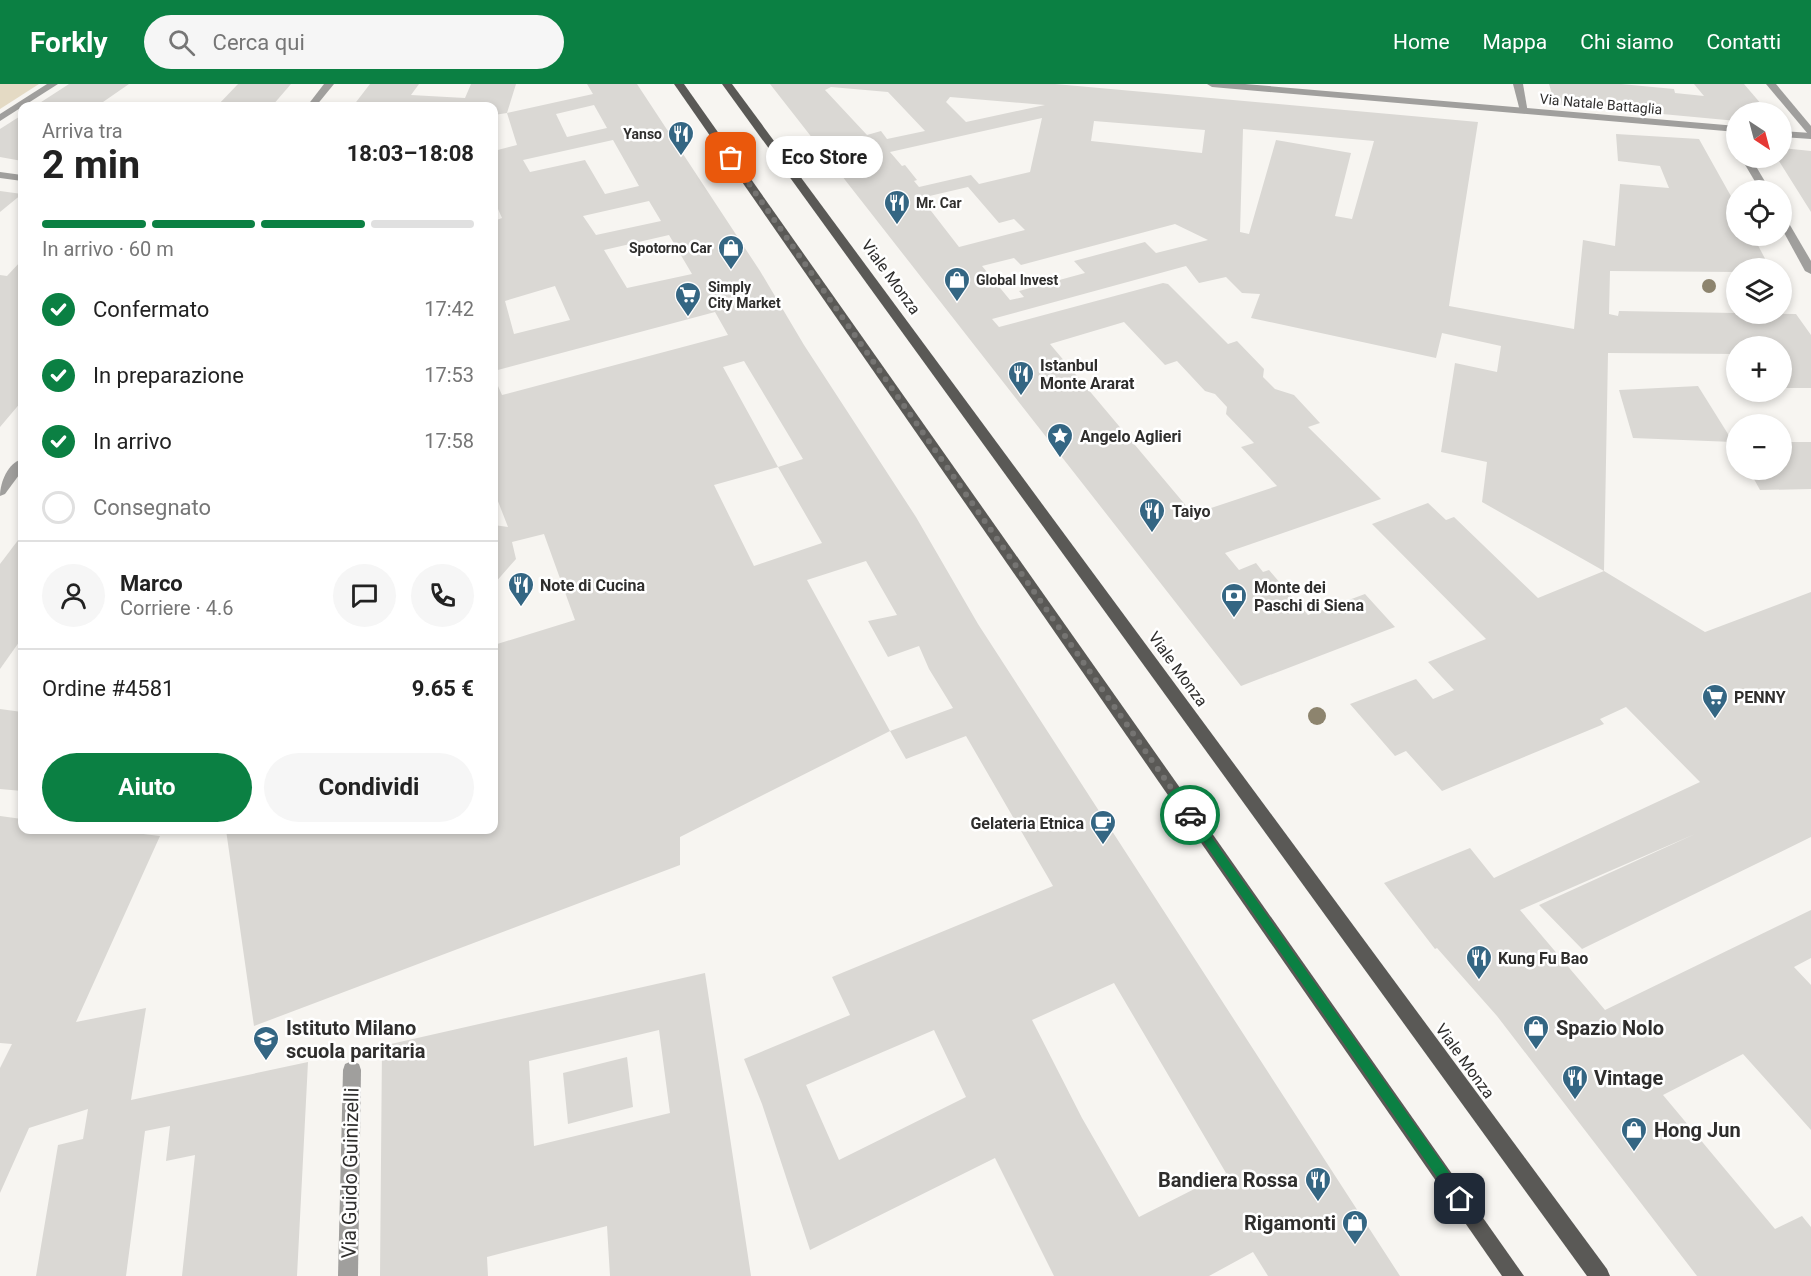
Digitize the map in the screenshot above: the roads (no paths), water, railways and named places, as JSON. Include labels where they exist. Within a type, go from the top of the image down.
[{"type":"main road","points":[[679,84],[1514,1276]]},
{"type":"main road","name":"Viale Monza","points":[[727,84],[1600,1276]]},
{"type":"street","points":[[25,102],[53,84]]},
{"type":"street","points":[[314,102],[329,84]]},
{"type":"street","name":"Via Natale Battaglia","points":[[1212,84],[1726,128]]},
{"type":"street","points":[[1518,84],[1525,111]]},
{"type":"street","points":[[1771,84],[1811,132]]},
{"type":"street","points":[[0,118],[18,106]]},
{"type":"street","points":[[1792,135],[1811,136]]},
{"type":"street","points":[[0,175],[18,177]]},
{"type":"street","points":[[1792,238],[1811,271]]},
{"type":"street","points":[[0,491],[18,468]]},
{"type":"street","name":"Via Guido Guinizelli","points":[[348,1276],[351,1070]]},
{"type":"place","name":"Yanso","points":[[681,157]]},
{"type":"place","name":"Eco Store","points":[[731,158]]},
{"type":"place","name":"Mr. Car","points":[[897,226]]},
{"type":"place","name":"Spotorno Car","points":[[731,271]]},
{"type":"place","name":"Global Invest","points":[[957,303]]},
{"type":"place","name":"Simply City Market","points":[[688,318]]},
{"type":"place","name":"Istanbul Monte Ararat","points":[[1021,397]]},
{"type":"place","name":"Angelo Aglieri","points":[[1060,459]]},
{"type":"place","name":"Taiyo","points":[[1152,534]]},
{"type":"place","name":"Note di Cucina","points":[[521,608]]},
{"type":"place","name":"Monte dei Paschi di Siena","points":[[1234,619]]},
{"type":"place","name":"PENNY","points":[[1715,720]]},
{"type":"place","name":"Gelateria Etnica","points":[[1103,846]]},
{"type":"place","name":"Kung Fu Bao","points":[[1479,981]]},
{"type":"place","name":"Spazio Nolo","points":[[1536,1051]]},
{"type":"place","name":"Istituto Milano scuola paritaria","points":[[266,1062]]},
{"type":"place","name":"Vintage","points":[[1575,1101]]},
{"type":"place","name":"Hong Jun","points":[[1634,1153]]},
{"type":"place","name":"Bandiera Rossa","points":[[1318,1203]]},
{"type":"place","name":"Rigamonti","points":[[1355,1246]]}]
